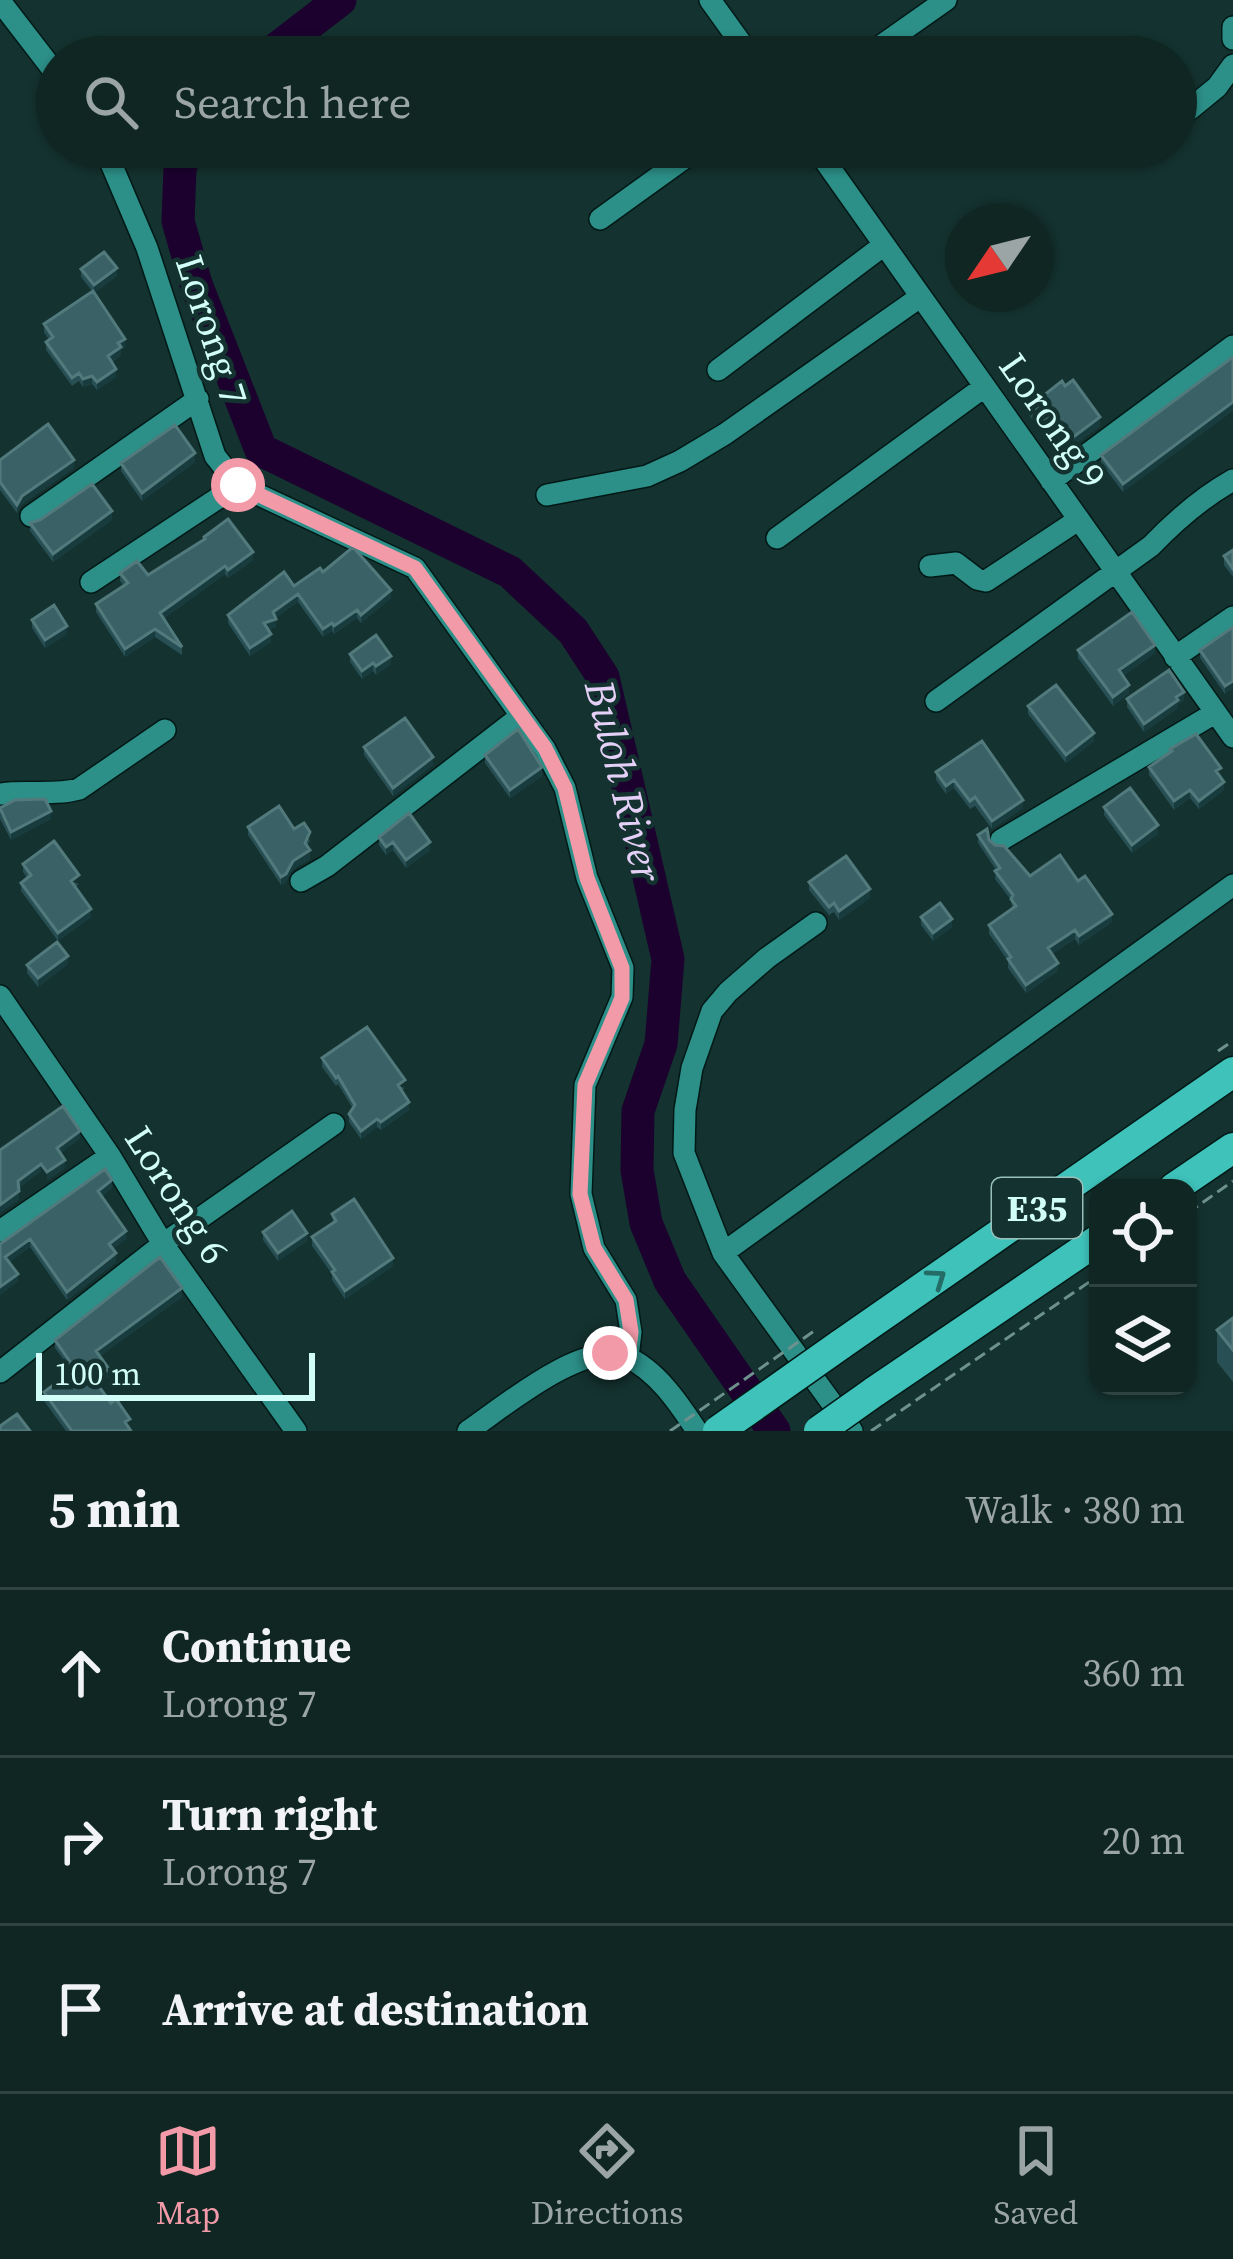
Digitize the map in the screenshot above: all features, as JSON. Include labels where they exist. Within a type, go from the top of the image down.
[{"type":"highway","name":"E35","points":[[718,1431],[836,1332],[1233,1072]]},
{"type":"highway","points":[[1187,1179],[1233,1148]]},
{"type":"highway","name":"E35","points":[[819,1431],[880,1407],[1089,1247]]},
{"type":"street","points":[[710,0],[736,36]]},
{"type":"street","points":[[895,36],[946,0]]},
{"type":"street","points":[[0,1],[36,48]]},
{"type":"street","points":[[1233,27],[1233,39]]},
{"type":"street","points":[[1197,103],[1233,65]]},
{"type":"street","name":"Lorong 7","points":[[113,168],[147,248],[215,456],[238,485]]},
{"type":"street","points":[[600,219],[671,168]]},
{"type":"street","name":"Lorong 9","points":[[829,168],[1233,737]]},
{"type":"street","points":[[718,370],[884,245]]},
{"type":"street","points":[[547,495],[647,476],[680,461],[920,297]]},
{"type":"street","points":[[1051,481],[1233,346]]},
{"type":"street","points":[[777,538],[985,387]]},
{"type":"street","points":[[32,516],[198,399]]},
{"type":"street","points":[[936,701],[1233,480]]},
{"type":"street","points":[[91,582],[238,485],[415,568],[545,748],[565,788],[587,878],[622,968],[622,998],[585,1085],[580,1194],[594,1248],[626,1300],[631,1332],[628,1357]]},
{"type":"street","points":[[930,566],[956,563],[986,581],[1078,520]]},
{"type":"street","points":[[1175,657],[1233,617]]},
{"type":"street","points":[[1001,839],[1215,712]]},
{"type":"street","points":[[301,881],[327,866],[521,716]]},
{"type":"street","points":[[0,794],[79,789],[165,730]]},
{"type":"street","points":[[723,1253],[1233,885]]},
{"type":"street","points":[[816,923],[767,958],[712,1010],[692,1068],[684,1153],[723,1253],[852,1431]]},
{"type":"street","name":"Lorong 6","points":[[0,996],[110,1156],[163,1244],[296,1431]]},
{"type":"street","points":[[0,1372],[163,1244],[334,1124]]},
{"type":"street","points":[[0,1231],[110,1156]]},
{"type":"street","points":[[468,1431],[566,1367],[610,1353],[628,1357],[651,1376],[697,1431]]},
{"type":"path","points":[[1197,1207],[1233,1181]]},
{"type":"path","points":[[871,1431],[880,1407],[1089,1281]]},
{"type":"path","points":[[670,1431],[836,1332]]},
{"type":"building","points":[[104,252],[117,268],[94,285],[81,269]]},
{"type":"building","points":[[93,291],[125,339],[108,356],[116,369],[97,382],[79,373],[72,378],[46,342],[53,337],[44,324]]},
{"type":"building","points":[[1233,357],[1233,402],[1123,484],[1101,455]]},
{"type":"building","points":[[1073,380],[1100,417],[1059,448],[1029,407],[1062,381],[1065,386]]},
{"type":"building","points":[[48,424],[74,460],[22,496],[17,505],[0,482],[0,460]]},
{"type":"building","points":[[175,425],[195,453],[142,493],[121,463]]},
{"type":"building","points":[[92,484],[112,511],[53,554],[30,523]]},
{"type":"building","points":[[228,519],[253,552],[228,570],[225,566],[160,613],[182,647],[155,629],[125,649],[96,604],[128,583],[120,573],[137,561],[148,575]]},
{"type":"building","points":[[353,547],[391,590],[361,615],[357,610],[323,629],[298,594],[273,612],[276,619],[264,623],[271,634],[250,648],[228,615],[284,572],[294,586],[320,568],[323,572]]},
{"type":"building","points":[[54,605],[67,626],[45,640],[32,620]]},
{"type":"building","points":[[1132,612],[1155,645],[1119,670],[1129,685],[1113,697],[1078,650]]},
{"type":"building","points":[[1233,627],[1233,681],[1225,686],[1200,650]]},
{"type":"building","points":[[376,635],[391,656],[362,671],[350,654]]},
{"type":"building","points":[[1169,670],[1184,692],[1144,724],[1127,699]]},
{"type":"building","points":[[1056,685],[1094,733],[1066,755],[1028,706]]},
{"type":"building","points":[[405,718],[433,757],[393,788],[364,747]]},
{"type":"building","points":[[518,729],[542,767],[510,790],[485,755]]},
{"type":"building","points":[[1196,734],[1221,768],[1216,771],[1224,782],[1199,801],[1190,790],[1174,801],[1149,767]]},
{"type":"building","points":[[982,741],[1023,800],[992,821],[975,797],[970,801],[954,780],[946,786],[936,772]]},
{"type":"building","points":[[1130,788],[1158,825],[1132,845],[1104,807]]},
{"type":"building","points":[[45,799],[51,811],[11,832],[0,808],[15,800]]},
{"type":"building","points":[[279,806],[294,829],[304,823],[310,832],[305,843],[310,850],[281,877],[248,827]]},
{"type":"building","points":[[409,813],[430,842],[406,860],[393,842],[386,847],[379,837]]},
{"type":"building","points":[[987,829],[989,840],[1004,846],[1030,876],[1060,855],[1078,881],[1085,876],[1112,914],[1079,936],[1075,930],[1048,948],[1058,963],[1026,985],[989,925],[1016,906],[995,871],[1000,868],[978,835]]},
{"type":"building","points":[[54,841],[79,875],[71,881],[91,909],[58,933],[21,883],[31,875],[23,864]]},
{"type":"building","points":[[846,856],[870,889],[839,911],[834,903],[829,907],[809,882]]},
{"type":"building","points":[[940,903],[952,919],[933,933],[921,917]]},
{"type":"building","points":[[57,942],[68,956],[38,978],[27,965]]},
{"type":"building","points":[[367,1027],[405,1080],[398,1085],[409,1102],[361,1131],[349,1114],[355,1105],[322,1058]]},
{"type":"building","points":[[63,1106],[80,1131],[57,1148],[65,1160],[47,1172],[41,1164],[18,1181],[19,1191],[0,1205],[0,1150]]},
{"type":"building","points":[[105,1169],[112,1180],[98,1191],[126,1231],[109,1244],[116,1253],[67,1292],[30,1239],[5,1257],[18,1274],[0,1287],[0,1244]]},
{"type":"building","points":[[354,1199],[393,1258],[345,1291],[312,1237],[336,1221],[332,1214]]},
{"type":"building","points":[[292,1211],[307,1233],[278,1253],[263,1232]]},
{"type":"building","points":[[160,1257],[182,1288],[96,1351],[109,1369],[94,1380],[111,1403],[116,1399],[130,1419],[125,1422],[131,1431],[72,1431],[44,1392],[75,1369],[55,1340]]},
{"type":"building","points":[[1233,1318],[1233,1350],[1217,1330]]},
{"type":"building","points":[[17,1414],[30,1431],[0,1431],[0,1426]]},
{"type":"waterway","name":"Buloh River","points":[[293,36],[340,0]]},
{"type":"waterway","name":"Buloh River","points":[[180,168],[178,221],[196,284],[261,450],[510,572],[573,631],[603,677],[668,959],[661,1044],[638,1111],[637,1170],[646,1223],[670,1281],[774,1431]]},
{"type":"route","points":[[238,485],[415,568],[545,748],[565,788],[587,878],[622,968],[622,998],[585,1085],[580,1194],[594,1248],[626,1300],[630,1316],[628,1357],[610,1353]]}]
